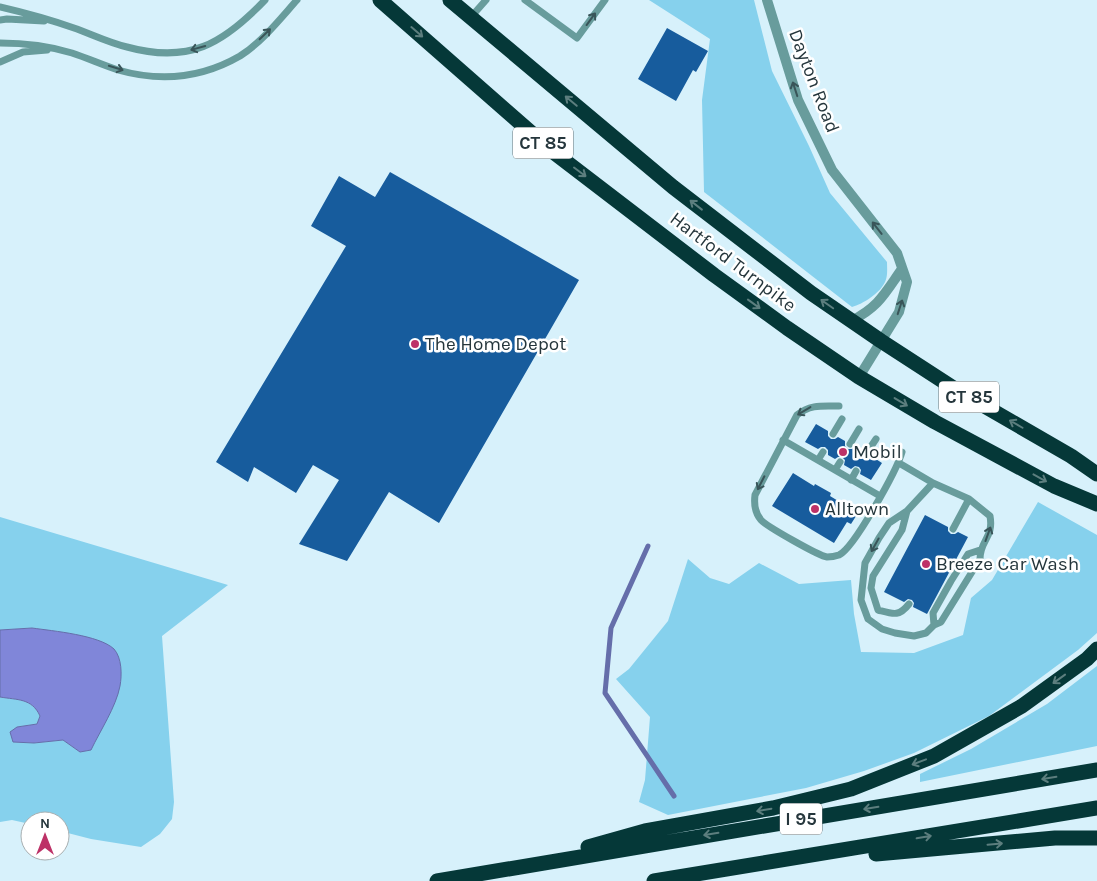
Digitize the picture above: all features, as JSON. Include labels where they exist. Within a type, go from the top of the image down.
[{"type":"highway","name":"Hartford Turnpike","points":[[380,0],[552,150],[714,275],[859,377],[935,422],[1041,479],[1074,496],[1097,504]]},
{"type":"highway","name":"Hartford Turnpike","points":[[450,0],[673,187],[803,288],[881,342],[955,389],[1072,456],[1097,474]]},
{"type":"highway","points":[[504,870],[645,831],[773,808],[851,788],[934,756],[1022,706],[1087,659],[1097,649]]},
{"type":"highway","name":"I 95","points":[[437,881],[1097,770]]},
{"type":"highway","name":"I 95","points":[[654,881],[1097,808]]},
{"type":"highway","points":[[772,862],[1055,838],[1097,838]]},
{"type":"street","name":"Dayton Road","points":[[766,0],[798,100],[832,170],[897,253],[907,282],[899,312],[859,377]]},
{"type":"street","points":[[851,321],[868,312],[887,293],[902,269]]},
{"type":"lane","points":[[0,7],[46,18],[126,47],[151,52],[176,53],[202,47],[227,35],[248,18],[265,0]]},
{"type":"lane","points":[[0,44],[42,46],[70,53],[119,70],[148,76],[179,77],[211,70],[240,55],[264,36],[297,0]]},
{"type":"lane","points":[[470,18],[486,0]]},
{"type":"lane","points":[[525,0],[577,38],[605,0]]},
{"type":"lane","points":[[0,20],[30,20],[56,23],[78,29]]},
{"type":"lane","points":[[0,62],[23,52],[46,50],[70,53]]},
{"type":"lane","points":[[839,406],[814,406],[804,409],[797,415],[755,495],[755,507],[762,522],[818,554],[828,557],[839,555],[847,550],[899,463],[902,452]]},
{"type":"lane","points":[[833,434],[842,419]]},
{"type":"lane","points":[[850,444],[859,429]]},
{"type":"lane","points":[[866,454],[876,439]]},
{"type":"lane","points":[[783,440],[880,496]]},
{"type":"lane","points":[[818,460],[823,452]]},
{"type":"lane","points":[[835,470],[840,462]]},
{"type":"lane","points":[[899,463],[933,483],[969,500],[990,516],[990,533],[980,550],[980,559],[941,622],[934,625],[926,633],[914,636],[895,633],[882,629],[868,618],[861,600],[865,563],[889,523],[908,511],[933,483]]},
{"type":"lane","points":[[851,480],[856,471]]},
{"type":"lane","points":[[953,529],[969,500]]},
{"type":"lane","points":[[908,511],[902,530],[873,576],[871,588],[878,610],[894,614],[904,610],[909,604]]},
{"type":"lane","points":[[934,625],[933,613],[951,581],[968,554],[980,550]]},
{"type":"shaded area","points":[[649,0],[754,0],[772,71],[830,193],[887,262],[885,282],[871,298],[852,307],[704,192],[702,100],[710,39]]},
{"type":"shaded area","points":[[1038,502],[1097,535],[1097,633],[1078,650],[989,716],[914,753],[864,771],[806,788],[668,815],[639,802],[645,780],[650,717],[616,679],[629,669],[668,621],[688,559],[710,578],[729,584],[759,563],[799,584],[851,580],[854,614],[861,652],[914,653],[963,635],[971,598],[992,580]]},
{"type":"shaded area","points":[[0,517],[228,585],[162,636],[174,802],[172,819],[160,834],[141,847],[91,839],[70,834],[70,811],[20,811],[20,822],[12,820],[0,822],[0,697],[28,703],[37,710],[40,716],[37,724],[17,727],[13,742],[34,743],[63,740],[80,752],[90,750],[112,706],[119,683],[120,671],[119,658],[60,632],[32,628],[0,630]]},
{"type":"shaded area","points":[[1097,666],[1097,746],[920,782],[920,774],[971,749],[1047,704]]},
{"type":"water","points":[[32,628],[63,632],[98,640],[107,644],[117,653],[121,672],[118,694],[91,750],[80,752],[63,740],[34,743],[13,742],[10,732],[17,727],[37,724],[40,716],[37,710],[28,703],[0,697],[0,630]]},
{"type":"building","points":[[667,28],[708,51],[696,72],[693,70],[676,101],[638,79]]},
{"type":"building","name":"The Home Depot","points":[[390,172],[579,280],[439,523],[389,492],[347,561],[299,544],[339,480],[313,465],[296,493],[254,467],[248,482],[216,462],[346,246],[311,226],[339,176],[375,197]]},
{"type":"building","points":[[816,424],[828,431],[828,436],[831,439],[838,437],[845,441],[845,446],[848,449],[855,447],[862,451],[861,456],[863,459],[868,459],[871,456],[882,463],[871,480],[860,474],[861,470],[859,467],[855,466],[851,469],[844,465],[845,460],[842,457],[835,459],[828,455],[828,450],[825,447],[818,449],[805,442]]},
{"type":"building","name":"Alltown","points":[[793,473],[814,486],[815,484],[831,493],[830,496],[858,513],[851,524],[847,522],[834,543],[772,506]]},
{"type":"building","name":"Breeze Car Wash","points":[[925,515],[948,527],[948,531],[951,534],[958,532],[968,537],[927,614],[913,607],[914,603],[912,600],[908,599],[904,602],[884,592]]},
{"type":"waterway","points":[[648,546],[611,628],[605,693],[674,796]]},
{"type":"place","name":"The Home Depot","points":[[415,344]]},
{"type":"place","name":"Mobil","points":[[843,452]]},
{"type":"place","name":"Alltown","points":[[815,509]]},
{"type":"place","name":"Breeze Car Wash","points":[[926,564]]}]
